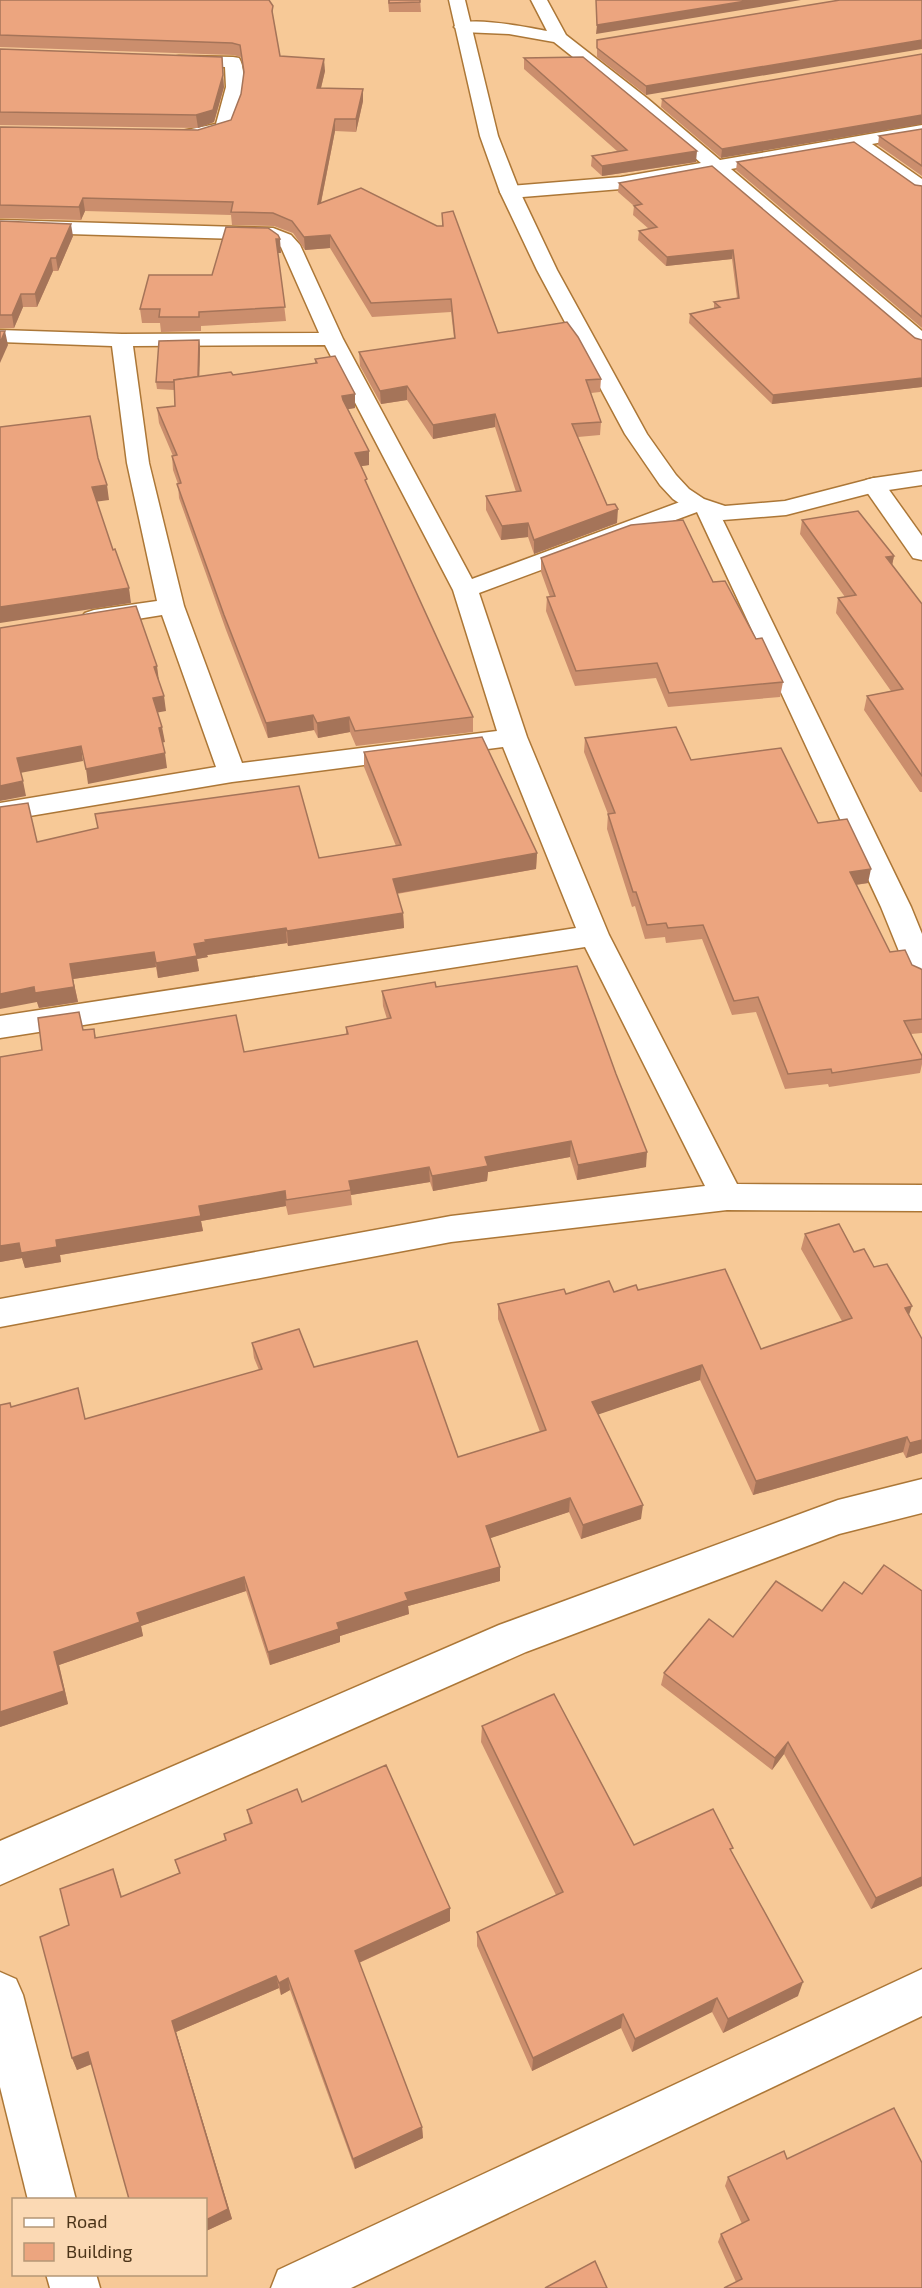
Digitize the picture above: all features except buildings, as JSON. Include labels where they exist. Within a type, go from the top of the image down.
[{"type":"street","points":[[457,0],[489,136],[510,192],[547,270],[636,434],[668,480],[701,506],[723,513],[786,508],[874,485],[922,478]]},
{"type":"street","points":[[539,0],[564,41],[642,103],[922,342]]},
{"type":"street","points":[[462,27],[509,29],[564,41],[592,41]]},
{"type":"street","points":[[163,60],[233,63],[235,87],[224,127],[199,135],[175,135]]},
{"type":"street","points":[[642,103],[665,99]]},
{"type":"street","points":[[510,192],[621,183],[922,130]]},
{"type":"street","points":[[856,141],[922,189]]},
{"type":"street","points":[[0,226],[273,234],[290,245],[332,339],[465,590],[513,737],[594,935],[727,1197]]},
{"type":"street","points":[[0,336],[122,340],[332,339]]},
{"type":"street","points":[[122,340],[138,464],[171,606],[232,773]]},
{"type":"street","points":[[874,485],[922,553]]},
{"type":"street","points":[[465,590],[701,506]]},
{"type":"street","points":[[701,506],[896,907],[922,971]]},
{"type":"street","points":[[69,622],[171,606]]},
{"type":"street","points":[[0,812],[232,773],[513,737]]},
{"type":"street","points":[[0,1027],[594,935]]},
{"type":"street","points":[[0,1313],[451,1229],[727,1197],[922,1198]]},
{"type":"street","points":[[0,1863],[513,1638],[838,1516],[922,1496]]},
{"type":"street","points":[[0,1995],[52,2198]]},
{"type":"street","points":[[296,2288],[919,2000]]}]
